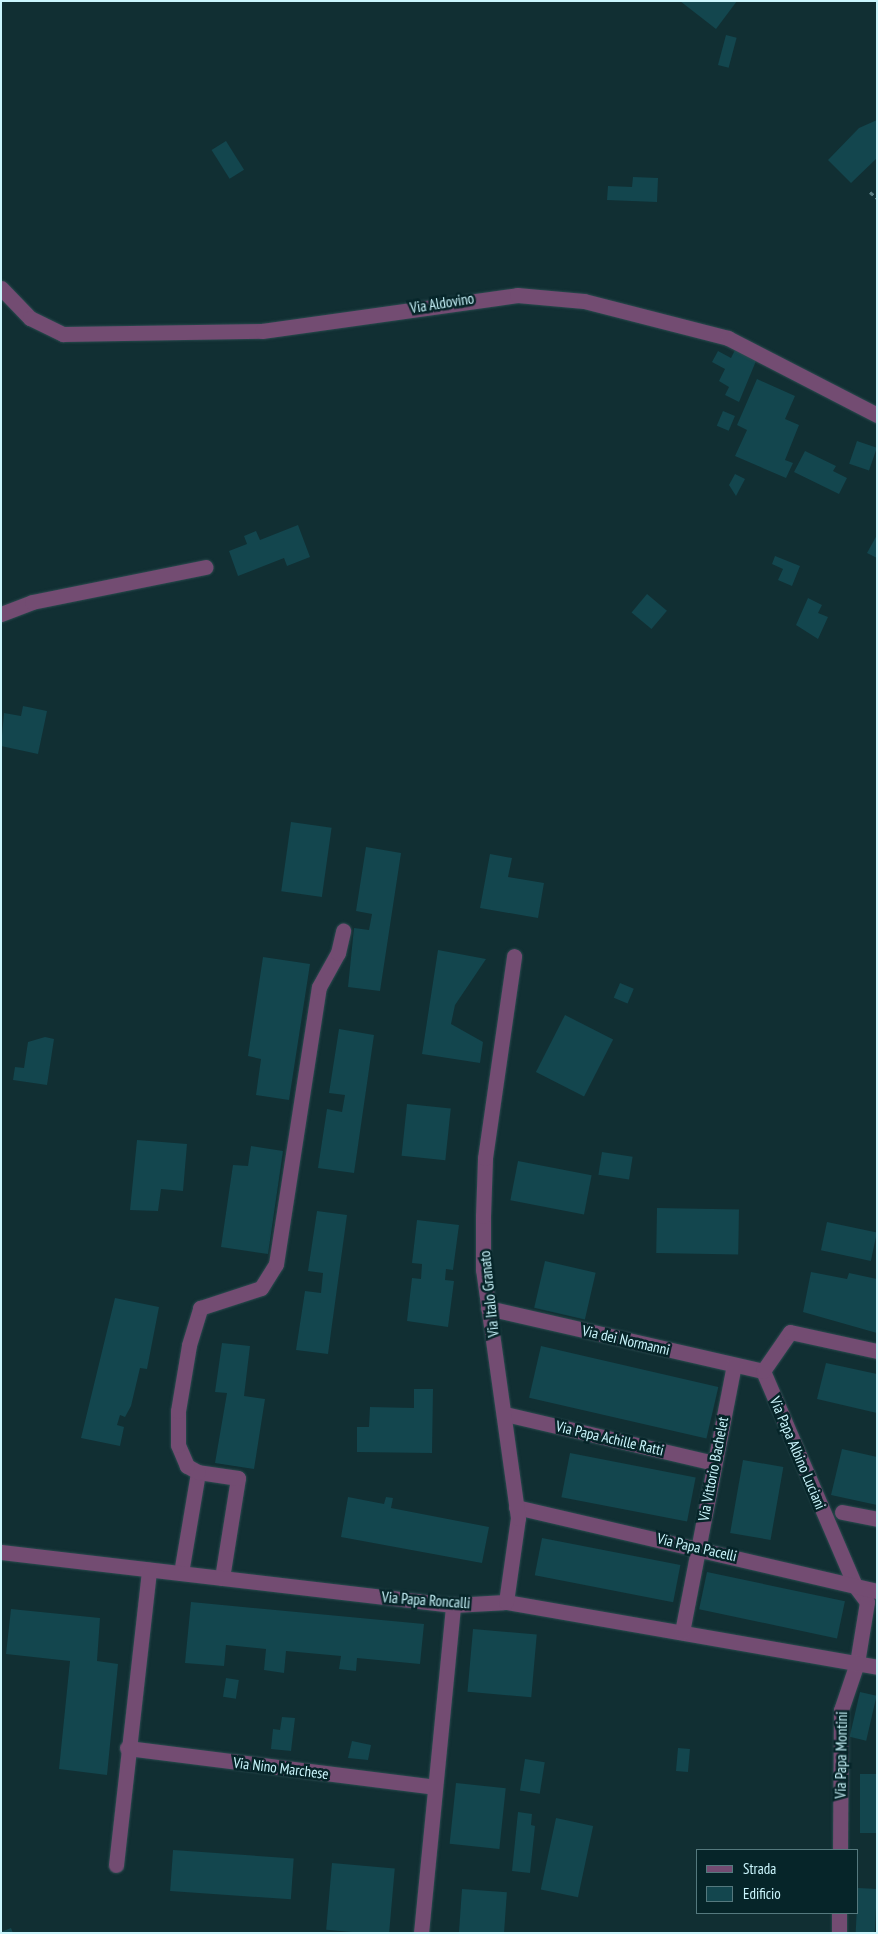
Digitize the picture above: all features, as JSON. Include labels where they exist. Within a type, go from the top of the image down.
[{"type":"street","name":"Via Aldovino","points":[[1,288],[30,318],[63,334],[262,331],[517,294],[584,301],[728,338],[877,415]]},
{"type":"street","points":[[1,614],[32,602],[206,568]]},
{"type":"street","points":[[222,1578],[238,1478],[198,1472],[187,1466],[178,1445],[178,1411],[189,1345],[200,1308],[261,1288],[276,1264],[318,987],[338,953],[343,931]]},
{"type":"street","name":"Via Italo Granato","points":[[506,1602],[516,1507],[505,1414],[483,1270],[485,1158],[514,956]]},
{"type":"street","name":"Via dei Normanni","points":[[488,1308],[763,1371]]},
{"type":"street","points":[[763,1371],[790,1332],[877,1351]]},
{"type":"street","name":"Via Vittorio Bachelet","points":[[682,1632],[734,1365]]},
{"type":"street","name":"Via Papa Albino Luciani","points":[[763,1371],[856,1586],[867,1602],[857,1662]]},
{"type":"street","name":"Via Papa Achille Ratti","points":[[505,1414],[714,1463]]},
{"type":"street","points":[[181,1573],[198,1472]]},
{"type":"street","name":"Via Papa Pacelli","points":[[516,1507],[698,1546],[877,1591]]},
{"type":"street","points":[[842,1512],[877,1519]]},
{"type":"street","name":"Via Papa Roncalli","points":[[1,1552],[453,1605],[506,1602],[877,1667]]},
{"type":"street","points":[[116,1865],[127,1748],[148,1570]]},
{"type":"street","points":[[421,1933],[453,1605]]},
{"type":"street","name":"Via Papa Montini","points":[[840,1849],[841,1710],[857,1662]]},
{"type":"street","name":"Via Nino Marchese","points":[[127,1748],[435,1787]]},
{"type":"street","points":[[839,1914],[839,1933]]},
{"type":"path","points":[[870,192],[877,198]]},
{"type":"building","points":[[680,1],[737,1],[716,29]]},
{"type":"building","points":[[726,35],[737,38],[729,68],[718,65]]},
{"type":"building","points":[[877,120],[877,158],[851,183],[828,160],[859,128]]},
{"type":"building","points":[[226,141],[244,170],[230,179],[212,150]]},
{"type":"building","points":[[633,177],[658,178],[657,202],[607,200],[608,186],[632,187]]},
{"type":"building","points":[[735,350],[756,361],[739,402],[725,395],[729,387],[719,381],[725,369],[712,362],[718,351],[731,358]]},
{"type":"building","points":[[757,379],[795,396],[785,419],[799,425],[785,460],[793,463],[786,478],[735,456],[747,430],[737,425]]},
{"type":"building","points":[[723,411],[735,416],[729,431],[717,426]]},
{"type":"building","points":[[857,441],[877,448],[869,471],[849,464]]},
{"type":"building","points":[[805,451],[836,466],[833,471],[847,478],[839,494],[794,472]]},
{"type":"building","points":[[735,474],[745,479],[736,496],[729,485]]},
{"type":"building","points":[[298,525],[310,557],[287,566],[284,558],[238,576],[229,551],[247,544],[244,536],[256,531],[260,540]]},
{"type":"building","points":[[877,535],[877,558],[867,553]]},
{"type":"building","points":[[775,556],[800,566],[792,586],[778,580],[783,569],[772,564]]},
{"type":"building","points":[[647,594],[667,611],[651,629],[632,612]]},
{"type":"building","points":[[808,598],[822,605],[818,613],[828,617],[818,639],[796,625]]},
{"type":"building","points":[[23,706],[47,711],[38,754],[1,746],[4,713],[21,716]]},
{"type":"building","points":[[291,822],[332,828],[322,897],[281,891]]},
{"type":"building","points":[[366,847],[401,853],[380,991],[348,987],[354,928],[369,930],[372,914],[356,911]]},
{"type":"building","points":[[490,854],[512,858],[508,877],[544,883],[538,918],[480,908]]},
{"type":"building","points":[[438,950],[486,959],[455,1005],[451,1024],[483,1042],[480,1063],[422,1054]]},
{"type":"building","points":[[263,957],[310,964],[289,1100],[256,1095],[261,1059],[248,1056]]},
{"type":"building","points":[[620,983],[634,989],[628,1004],[614,998]]},
{"type":"building","points":[[565,1015],[613,1040],[584,1097],[536,1072]]},
{"type":"building","points":[[339,1029],[374,1035],[354,1173],[318,1168],[327,1109],[342,1112],[345,1095],[329,1093]]},
{"type":"building","points":[[45,1037],[54,1039],[47,1085],[13,1080],[15,1067],[24,1068],[28,1042]]},
{"type":"building","points":[[407,1104],[451,1109],[445,1160],[402,1156]]},
{"type":"building","points":[[137,1140],[187,1144],[183,1191],[161,1189],[158,1211],[130,1210]]},
{"type":"building","points":[[251,1146],[283,1151],[268,1254],[221,1247],[233,1165],[248,1166]]},
{"type":"building","points":[[602,1152],[633,1157],[629,1180],[598,1175]]},
{"type":"building","points":[[518,1161],[592,1175],[584,1215],[510,1200]]},
{"type":"building","points":[[657,1208],[739,1209],[738,1254],[656,1253]]},
{"type":"building","points":[[317,1211],[347,1215],[328,1354],[296,1350],[305,1291],[321,1293],[323,1273],[308,1271]]},
{"type":"building","points":[[417,1220],[459,1225],[453,1270],[446,1269],[445,1280],[454,1281],[448,1327],[407,1321],[412,1278],[421,1279],[422,1264],[412,1263]]},
{"type":"building","points":[[827,1222],[877,1233],[871,1261],[821,1250]]},
{"type":"building","points":[[545,1261],[596,1273],[585,1319],[534,1308]]},
{"type":"building","points":[[811,1272],[847,1279],[849,1273],[877,1279],[877,1333],[803,1312]]},
{"type":"building","points":[[115,1298],[159,1307],[147,1369],[140,1368],[131,1406],[125,1417],[120,1415],[117,1425],[124,1427],[120,1446],[81,1438]]},
{"type":"building","points":[[222,1343],[250,1346],[244,1396],[265,1399],[254,1469],[215,1463],[227,1393],[215,1392]]},
{"type":"building","points":[[541,1346],[718,1387],[706,1439],[529,1398]]},
{"type":"building","points":[[826,1363],[877,1374],[877,1413],[817,1399]]},
{"type":"building","points":[[414,1389],[433,1389],[432,1453],[357,1452],[357,1427],[369,1427],[370,1407],[414,1408]]},
{"type":"building","points":[[842,1449],[877,1457],[877,1505],[831,1495]]},
{"type":"building","points":[[570,1453],[696,1477],[687,1522],[561,1497]]},
{"type":"building","points":[[743,1460],[783,1467],[771,1540],[730,1533]]},
{"type":"building","points":[[348,1497],[384,1504],[386,1497],[393,1498],[391,1508],[489,1527],[482,1563],[341,1537]]},
{"type":"building","points":[[542,1538],[680,1565],[673,1602],[535,1575]]},
{"type":"building","points":[[707,1572],[845,1601],[837,1638],[699,1609]]},
{"type":"building","points":[[191,1602],[424,1624],[420,1664],[357,1658],[356,1671],[339,1669],[341,1656],[286,1651],[284,1673],[264,1670],[266,1649],[226,1645],[224,1666],[185,1663]]},
{"type":"building","points":[[11,1609],[100,1618],[97,1661],[118,1664],[107,1775],[59,1769],[70,1661],[6,1654]]},
{"type":"building","points":[[473,1629],[537,1635],[531,1697],[468,1692]]},
{"type":"building","points":[[226,1678],[239,1680],[236,1699],[223,1697]]},
{"type":"building","points":[[860,1692],[877,1696],[866,1741],[850,1737]]},
{"type":"building","points":[[282,1717],[295,1718],[291,1751],[271,1749],[273,1729],[280,1730]]},
{"type":"building","points":[[352,1741],[371,1745],[368,1760],[348,1758]]},
{"type":"building","points":[[678,1748],[690,1749],[688,1772],[676,1771]]},
{"type":"building","points":[[525,1759],[545,1762],[540,1794],[520,1791]]},
{"type":"building","points":[[860,1774],[877,1774],[877,1833],[860,1833]]},
{"type":"building","points":[[456,1783],[506,1788],[499,1849],[450,1844]]},
{"type":"building","points":[[518,1812],[532,1814],[531,1825],[535,1826],[530,1873],[512,1871]]},
{"type":"building","points":[[556,1818],[593,1826],[578,1897],[541,1889]]},
{"type":"building","points":[[173,1850],[294,1858],[291,1899],[170,1891]]},
{"type":"building","points":[[332,1863],[395,1868],[389,1933],[326,1930]]},
{"type":"building","points":[[858,1888],[877,1889],[875,1933],[856,1933]]},
{"type":"building","points":[[462,1889],[507,1892],[504,1933],[459,1933]]},
{"type":"building","points":[[11,1928],[13,1933],[1,1933],[1,1932]]}]
